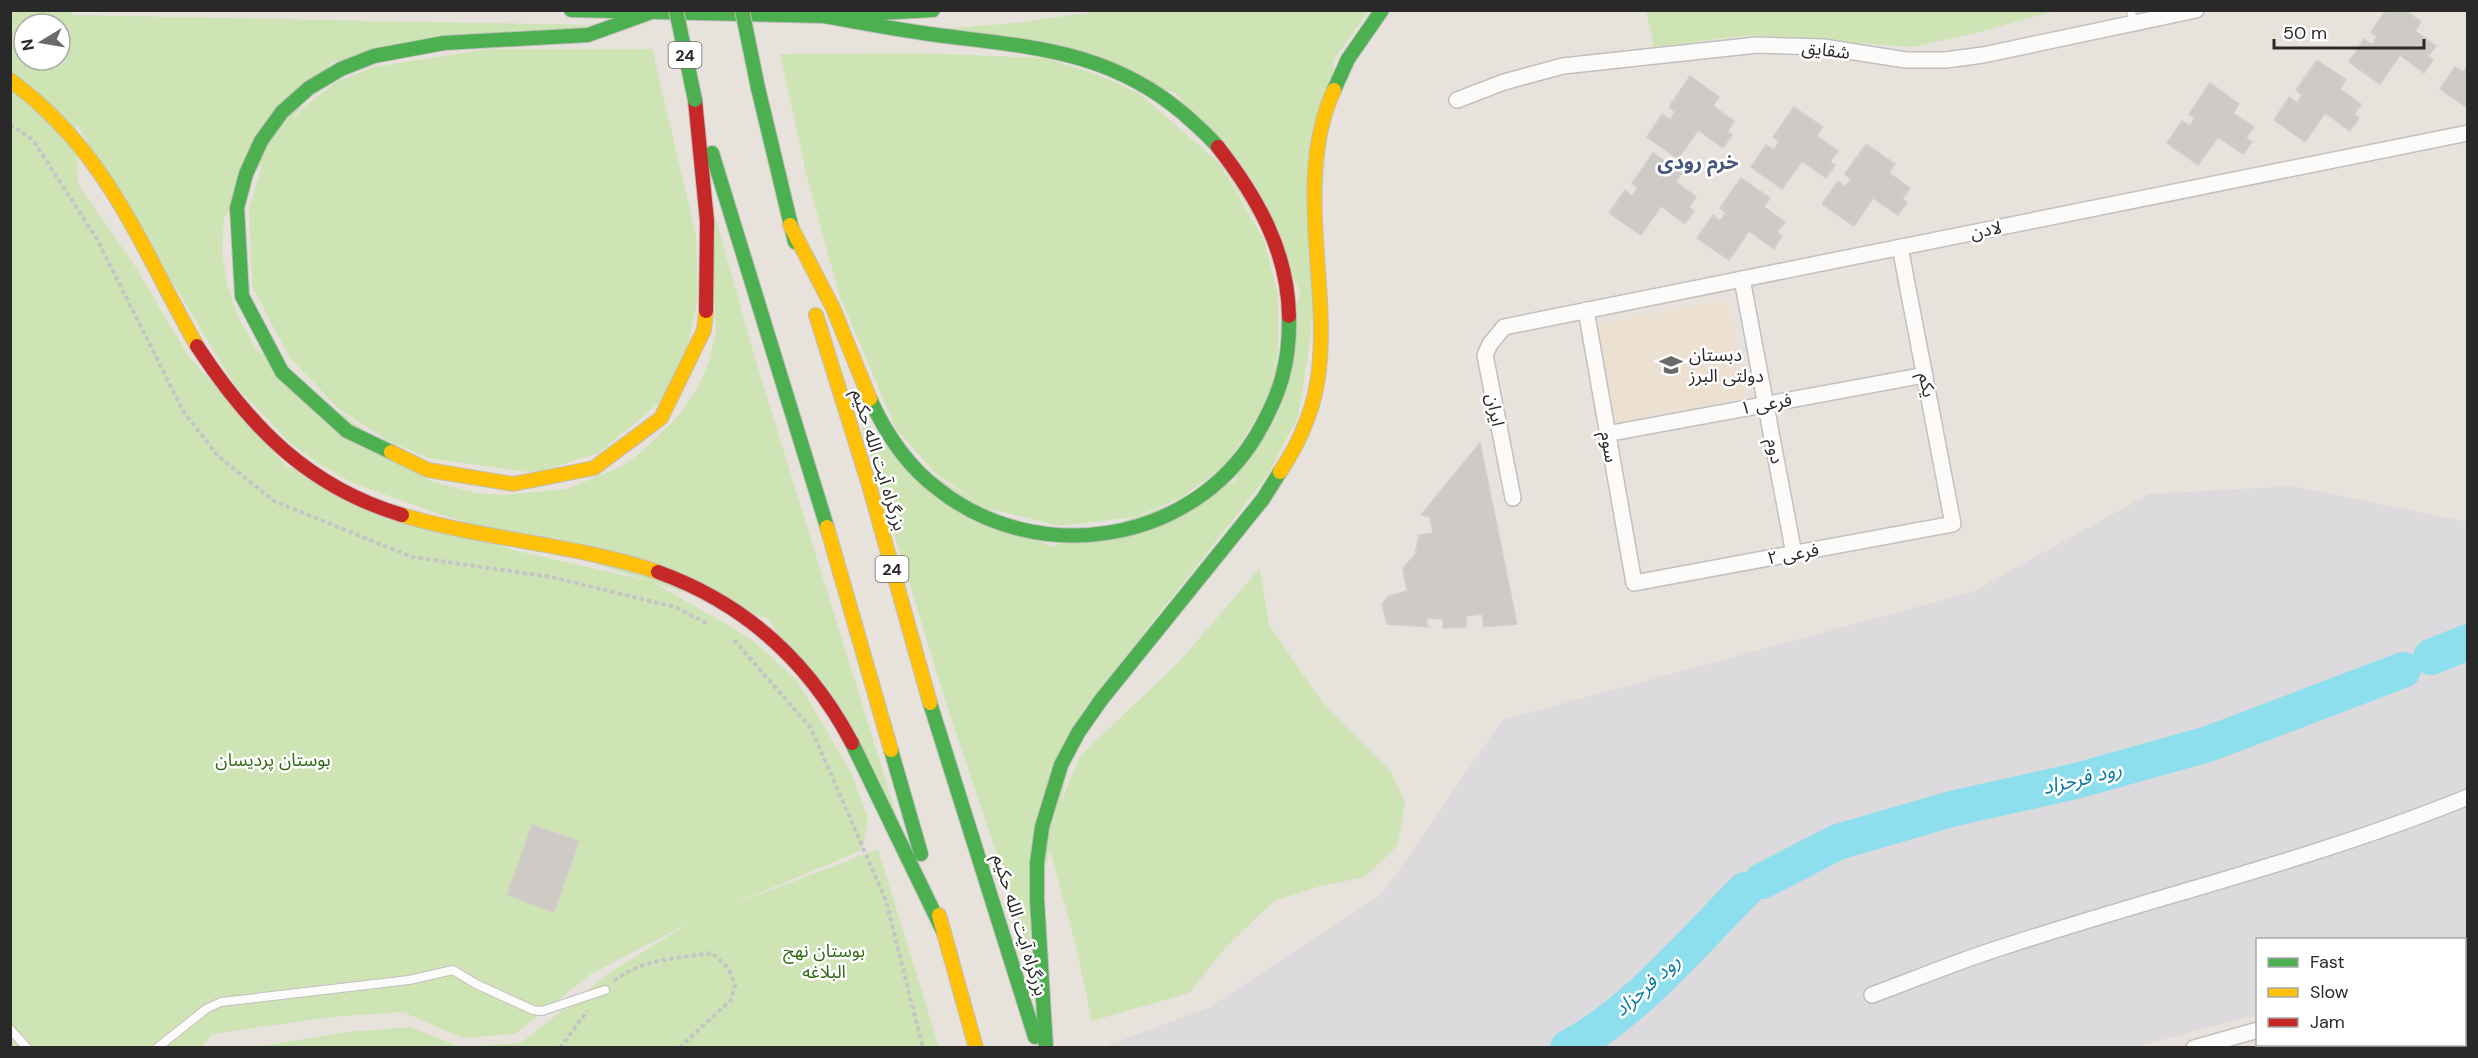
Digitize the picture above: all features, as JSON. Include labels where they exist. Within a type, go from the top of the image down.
[{"type":"highway","points":[[572,10],[824,16],[933,10]]},
{"type":"highway","name":"24","points":[[676,10],[695,100],[818,497],[976,1047]]},
{"type":"highway","name":"بزرگراه آیت الله حکیم","points":[[742,10],[790,225],[869,485],[929,701],[1039,1047]]},
{"type":"highway","points":[[1046,1047],[1037,862],[1042,827],[1054,786],[1061,765],[1084,724],[1263,499],[1287,462],[1308,418],[1319,372],[1321,336],[1315,211],[1317,141],[1322,116],[1343,67],[1362,35],[1382,10]]},
{"type":"highway","points":[[649,13],[591,35],[447,41],[384,52],[360,59],[307,89],[280,113],[265,135],[248,167],[239,195],[234,223],[234,257],[239,287],[254,328],[276,364],[334,421],[367,444],[424,469],[460,479],[521,485],[548,483],[604,465],[631,448],[658,424],[681,393],[705,328],[709,263],[695,100]]},
{"type":"highway","points":[[790,225],[837,318],[866,397],[885,431],[907,459],[935,488],[970,512],[997,524],[1039,536],[1086,536],[1118,532],[1151,522],[1183,508],[1228,474],[1255,441],[1275,404],[1287,365],[1292,327],[1281,252],[1252,191],[1228,157],[1202,129],[1141,83],[1115,69],[1082,57],[1051,50],[914,32],[824,16]]},
{"type":"highway","points":[[10,81],[54,115],[82,147],[104,176],[203,355],[231,396],[266,435],[303,466],[337,489],[433,525],[635,564],[705,592],[741,614],[771,637],[804,669],[828,700],[845,728],[944,933]]},
{"type":"street","name":"شقایق","points":[[1457,100],[1504,82],[1563,66],[1756,45],[1823,47],[1905,60],[1946,60],[1983,55],[2132,17],[2196,10]]},
{"type":"street","name":"لادن","points":[[1504,327],[2468,133]]},
{"type":"street","name":"یکم","points":[[1900,247],[1953,524]]},
{"type":"street","name":"دوم","points":[[1742,279],[1794,554]]},
{"type":"street","name":"سوم","points":[[1586,310],[1634,583]]},
{"type":"street","name":"ایران","points":[[1504,327],[1490,344],[1485,355],[1513,498]]},
{"type":"street","name":"فرعی ۱","points":[[1606,434],[1925,375]]},
{"type":"street","name":"فرعی ۲","points":[[1634,583],[1953,524]]},
{"type":"street","points":[[1872,995],[2007,945],[2299,858],[2399,825],[2468,797]]},
{"type":"street","points":[[2194,1047],[2256,1031]]},
{"type":"lane","points":[[157,1047],[206,1009],[221,1002],[409,980],[453,970],[476,984],[533,1010],[542,1011],[606,990]]},
{"type":"lane","points":[[10,1029],[27,1047]]},
{"type":"path","points":[[10,124],[33,140],[97,239],[183,411],[218,456],[274,501],[412,557],[551,577],[675,607],[712,626]]},
{"type":"path","points":[[731,636],[811,728],[886,901],[923,1047]]},
{"type":"path","points":[[560,1047],[606,990],[631,970],[654,962],[712,953],[729,969],[735,985],[731,1000],[679,1047]]},
{"type":"shaded area","name":"دبستان دولتی البرز","points":[[1724,300],[1729,310],[1745,398],[1614,423],[1597,332],[1600,324]]},
{"type":"shaded area","points":[[2293,486],[2467,522],[2467,957],[2466,938],[2256,938],[2256,1015],[2134,1047],[1108,1048],[1108,1045],[1208,1008],[1383,893],[1502,720],[1972,592],[2149,494]]},
{"type":"green space","points":[[1106,10],[1369,11],[1334,59],[1310,341],[1298,417],[1267,476],[1081,713],[1028,947],[948,709],[854,402],[881,443],[1050,547],[1235,482],[1301,292],[1176,93],[950,28],[1016,23]]},
{"type":"green space","points":[[1646,10],[2054,11],[1976,33],[1913,47],[1751,35],[1654,47]]},
{"type":"green space","name":"بوستان پردیسان","points":[[10,11],[72,11],[12,12],[12,72],[72,72],[72,15],[594,25],[332,62],[224,218],[222,252],[227,283],[237,315],[256,349],[432,482],[477,493],[504,495],[567,489],[622,466],[645,449],[678,416],[697,389],[708,364],[716,333],[709,195],[757,365],[897,817],[769,619],[653,582],[751,639],[796,679],[851,772],[868,818],[862,850],[724,908],[878,849],[939,1047],[460,1047],[521,1043],[608,974],[691,922],[591,974],[515,1034],[463,1038],[403,1012],[332,1017],[212,1034],[202,1047],[11,1047]],"holes":[[[76,123],[234,384],[289,442],[319,464],[353,483],[439,514],[652,582],[513,550],[286,466],[189,357],[135,266],[78,184]]]},
{"type":"green space","points":[[489,49],[652,49],[696,235],[698,298],[685,358],[661,401],[599,453],[535,473],[428,458],[387,440],[339,409],[289,357],[252,286],[249,208],[263,162],[283,131],[303,108],[336,82],[373,67]]},
{"type":"green space","points":[[918,53],[1045,58],[1096,74],[1139,93],[1219,163],[1264,240],[1278,295],[1278,352],[1263,408],[1226,465],[1179,499],[1134,517],[1060,526],[986,508],[934,472],[895,427],[839,294],[807,177],[780,54]]},
{"type":"green space","points":[[1260,568],[1269,625],[1322,702],[1391,772],[1405,802],[1398,845],[1365,877],[1321,886],[1274,901],[1226,947],[1189,993],[1092,1021],[1075,942],[1050,851],[1061,802],[1080,756],[1179,662]]},
{"type":"green space","points":[[410,1027],[460,1047],[254,1047],[347,1032]]},
{"type":"building","points":[[2386,10],[2405,10],[2421,22],[2415,31],[2436,46],[2428,56],[2433,60],[2424,73],[2400,55],[2380,84],[2349,62],[2364,39],[2372,45],[2377,37],[2371,32]]},
{"type":"building","points":[[2317,60],[2346,80],[2340,89],[2361,104],[2354,115],[2359,118],[2350,131],[2325,113],[2305,142],[2274,120],[2289,97],[2297,103],[2302,95],[2296,90]]},
{"type":"building","points":[[2468,66],[2468,108],[2440,89],[2455,67],[2463,72]]},
{"type":"building","points":[[1690,76],[1719,97],[1713,106],[1734,121],[1727,132],[1732,135],[1723,148],[1698,130],[1678,159],[1647,137],[1662,114],[1670,120],[1675,112],[1669,107]]},
{"type":"building","points":[[2210,83],[2239,104],[2233,113],[2254,127],[2246,138],[2252,142],[2243,154],[2218,137],[2198,165],[2167,143],[2182,121],[2190,126],[2195,118],[2189,114]]},
{"type":"building","points":[[1794,107],[1823,127],[1817,136],[1838,151],[1830,162],[1835,165],[1826,178],[1802,161],[1782,189],[1751,167],[1766,145],[1774,150],[1779,142],[1773,137]]},
{"type":"building","points":[[1866,144],[1895,164],[1889,173],[1910,188],[1902,199],[1907,202],[1898,215],[1873,198],[1854,226],[1822,204],[1838,181],[1845,187],[1851,179],[1845,174]]},
{"type":"building","points":[[1653,153],[1682,173],[1676,182],[1696,197],[1689,207],[1694,211],[1685,224],[1661,206],[1641,235],[1609,213],[1625,190],[1632,196],[1638,188],[1632,183]]},
{"type":"building","points":[[1741,178],[1770,198],[1764,207],[1785,222],[1777,232],[1782,236],[1774,249],[1749,231],[1729,260],[1697,238],[1713,215],[1720,221],[1726,213],[1720,208]]},
{"type":"building","points":[[1480,443],[1517,624],[1484,627],[1482,614],[1466,616],[1466,627],[1443,628],[1443,619],[1426,618],[1428,627],[1387,624],[1382,604],[1389,596],[1407,591],[1403,568],[1415,555],[1419,535],[1433,533],[1430,517],[1421,515]]},
{"type":"building","points":[[532,825],[579,841],[554,912],[507,895]]},
{"type":"waterway","name":"رود فرحزاد","points":[[2431,657],[2468,642]]},
{"type":"waterway","name":"رود فرحزاد","points":[[1762,881],[1838,842],[1951,809],[2076,781],[2208,744],[2403,670]]},
{"type":"waterway","name":"رود فرحزاد","points":[[1568,1048],[1616,1016],[1639,997],[1745,890]]},
{"type":"traffic: fast","points":[[571,10],[824,16],[933,10]]},
{"type":"traffic: fast","points":[[676,10],[695,100]]},
{"type":"traffic: fast","points":[[742,10],[758,88]]},
{"type":"traffic: fast","points":[[1334,90],[1348,59],[1382,10]]},
{"type":"traffic: fast","points":[[391,452],[347,431],[282,372],[242,296],[237,208],[246,174],[261,141],[282,112],[309,88],[341,69],[374,56],[444,43],[588,35],[649,13]]},
{"type":"traffic: fast","points":[[824,16],[909,31],[1037,48],[1098,64],[1157,93],[1185,115],[1218,147]]},
{"type":"traffic: fast","points":[[758,88],[795,242]]},
{"type":"traffic: fast","points":[[712,153],[827,527]]},
{"type":"traffic: fast","points":[[870,399],[890,437],[907,460],[938,489],[977,514],[1020,529],[1064,535],[1109,533],[1152,521],[1192,501],[1227,473],[1256,436],[1277,393],[1288,349],[1289,316]]},
{"type":"traffic: fast","points":[[1046,1048],[1037,863],[1042,827],[1061,765],[1078,733],[1101,700],[1263,499],[1280,472]]},
{"type":"traffic: fast","points":[[930,703],[1035,1037]]},
{"type":"traffic: fast","points":[[852,743],[944,933]]},
{"type":"traffic: fast","points":[[891,750],[921,854]]},
{"type":"traffic: slow","points":[[10,80],[44,108],[97,169],[138,236],[197,346]]},
{"type":"traffic: slow","points":[[1280,472],[1306,424],[1319,370],[1321,335],[1314,193],[1316,158],[1322,124],[1334,90]]},
{"type":"traffic: slow","points":[[790,225],[833,308],[870,399]]},
{"type":"traffic: slow","points":[[391,452],[428,470],[513,484],[594,468],[661,418],[704,330],[706,311]]},
{"type":"traffic: slow","points":[[816,315],[869,485],[930,703]]},
{"type":"traffic: slow","points":[[402,515],[465,531],[595,555],[658,572]]},
{"type":"traffic: slow","points":[[827,527],[891,750]]},
{"type":"traffic: slow","points":[[939,915],[976,1048]]},
{"type":"traffic: jam","points":[[695,100],[707,221],[706,311]]},
{"type":"traffic: jam","points":[[1218,147],[1245,185],[1268,226],[1283,269],[1289,316]]},
{"type":"traffic: jam","points":[[197,346],[238,402],[284,450],[338,488],[368,503],[402,515]]},
{"type":"traffic: jam","points":[[658,572],[719,600],[746,618],[771,639],[816,686],[852,743]]},
{"type":"place","name":"دبستان دولتی البرز","points":[[1671,365]]},
{"type":"district","name":"خرم رودی","points":[[1698,162]]},
{"type":"park label","name":"بوستان نهج البلاغه","points":[[824,961]]}]
